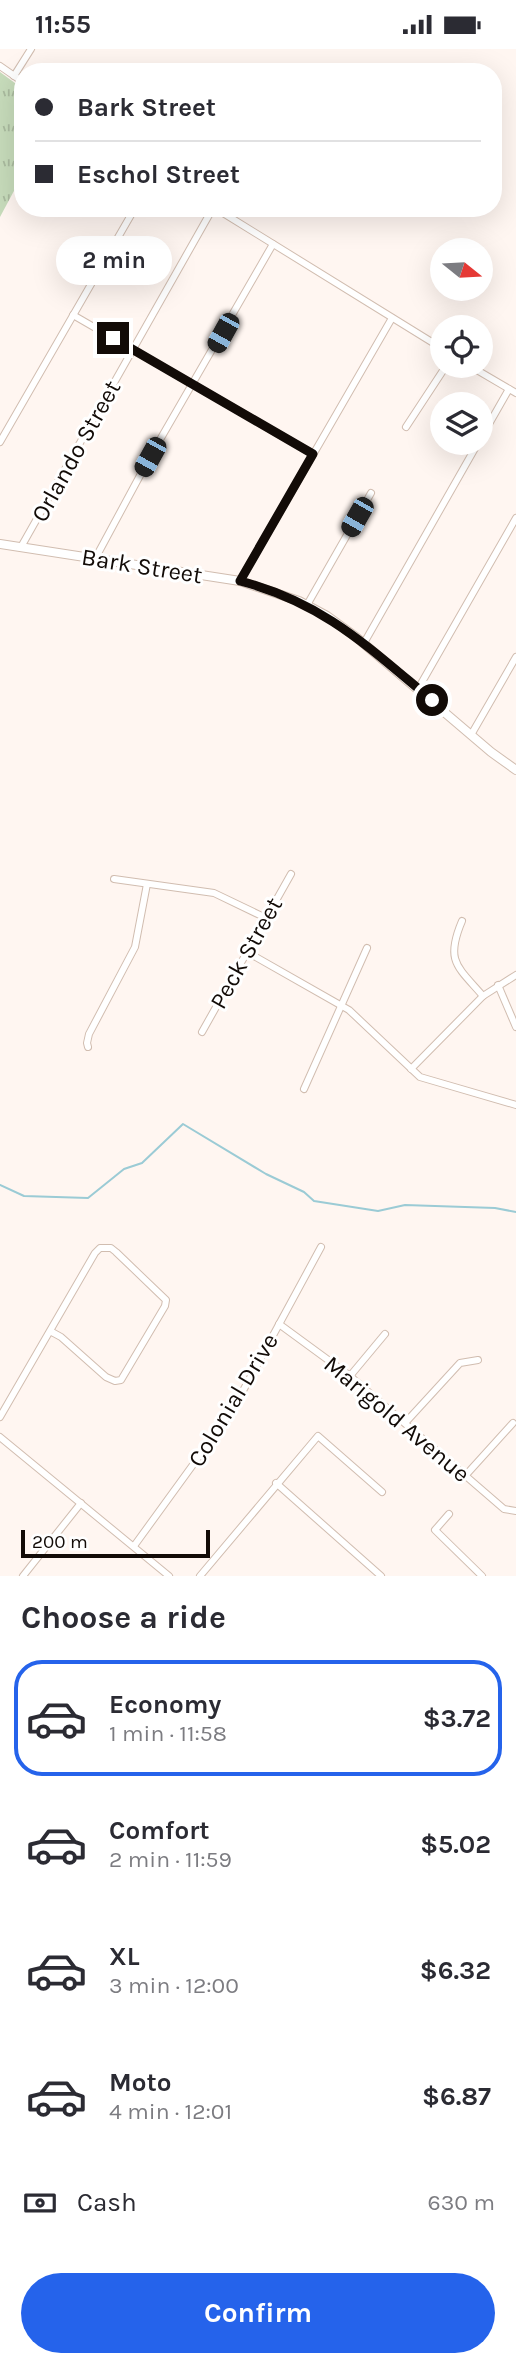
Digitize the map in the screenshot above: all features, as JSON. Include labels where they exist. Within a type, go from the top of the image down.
[{"type":"main road","name":"Bark Street","points":[[0,544],[240,581],[307,605],[364,643],[516,770]]},
{"type":"street","points":[[0,66],[14,76]]},
{"type":"street","points":[[0,442],[130,217]]},
{"type":"street","name":"Orlando Street","points":[[21,547],[209,217]]},
{"type":"street","points":[[229,217],[430,341]]},
{"type":"street","points":[[95,559],[150,457],[273,244]]},
{"type":"street","points":[[73,316],[313,454]]},
{"type":"street","points":[[240,581],[392,318]]},
{"type":"street","points":[[406,427],[438,378]]},
{"type":"street","points":[[491,378],[513,391],[493,420]]},
{"type":"street","points":[[364,643],[471,455]]},
{"type":"street","points":[[307,605],[371,493]]},
{"type":"street","points":[[418,689],[516,518]]},
{"type":"street","points":[[471,735],[516,657]]},
{"type":"street","name":"Peck Street","points":[[202,1032],[291,874]]},
{"type":"street","points":[[114,880],[214,893],[266,918]]},
{"type":"street","points":[[88,1047],[89,1034],[135,947],[147,884]]},
{"type":"street","points":[[462,921],[452,950],[454,959],[483,996]]},
{"type":"street","points":[[304,1089],[367,948]]},
{"type":"street","points":[[247,952],[341,1006],[411,1069],[429,1081],[516,1105]]},
{"type":"street","points":[[411,1069],[483,996],[516,975]]},
{"type":"street","points":[[498,985],[516,1027]]},
{"type":"street","name":"Colonial Drive","points":[[134,1546],[232,1411],[321,1247]]},
{"type":"street","points":[[0,1417],[95,1253],[100,1248],[111,1248],[166,1300],[121,1380],[115,1381],[106,1377],[61,1337],[50,1331]]},
{"type":"street","name":"Marigold Avenue","points":[[279,1324],[350,1377],[504,1509],[515,1512]]},
{"type":"street","points":[[350,1377],[384,1334]]},
{"type":"street","points":[[405,1423],[460,1363],[478,1360]]},
{"type":"street","points":[[465,1476],[513,1423]]},
{"type":"street","points":[[200,1576],[318,1436],[382,1492]]},
{"type":"street","points":[[0,1448],[3,1439],[169,1576]]},
{"type":"street","points":[[276,1483],[381,1576]]},
{"type":"street","points":[[23,1576],[81,1503]]},
{"type":"street","points":[[449,1514],[435,1530],[482,1576]]},
{"type":"green space","points":[[0,72],[14,82],[14,191],[0,217]]},
{"type":"waterway","points":[[0,1185],[24,1196],[88,1198],[124,1169],[142,1163],[183,1124],[266,1174],[304,1192],[314,1201],[378,1211],[405,1205],[495,1208],[516,1212]]},
{"type":"route","points":[[113,338],[313,454],[240,581],[289,597],[327,616],[356,636],[432,700]]}]
